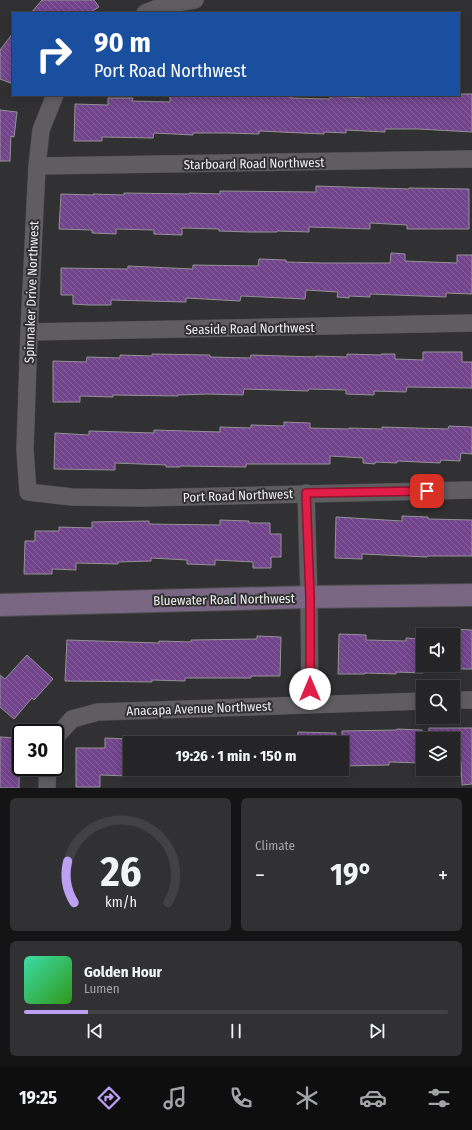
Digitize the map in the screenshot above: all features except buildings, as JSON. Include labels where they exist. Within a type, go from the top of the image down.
[{"type":"street","points":[[148,12],[184,1],[195,0]]},
{"type":"street","name":"Spinnaker Drive Northwest","points":[[28,492],[25,450],[36,166],[42,130],[55,96]]},
{"type":"street","name":"Starboard Road Northwest","points":[[36,166],[472,159]]},
{"type":"street","name":"Seaside Road Northwest","points":[[29,332],[472,323]]},
{"type":"street","name":"Port Road Northwest","points":[[28,492],[72,497],[142,498],[472,490]]},
{"type":"street","points":[[306,493],[310,597],[310,704]]},
{"type":"street","name":"Bluewater Road Northwest","points":[[0,605],[310,597],[472,595]]},
{"type":"street","points":[[460,700],[472,700]]},
{"type":"street","name":"Anacapa Avenue Northwest","points":[[64,728],[72,719],[98,712],[416,701]]},
{"type":"street","points":[[47,788],[48,776]]},
{"type":"route","points":[[310,689],[310,597],[306,493],[427,491]]}]
